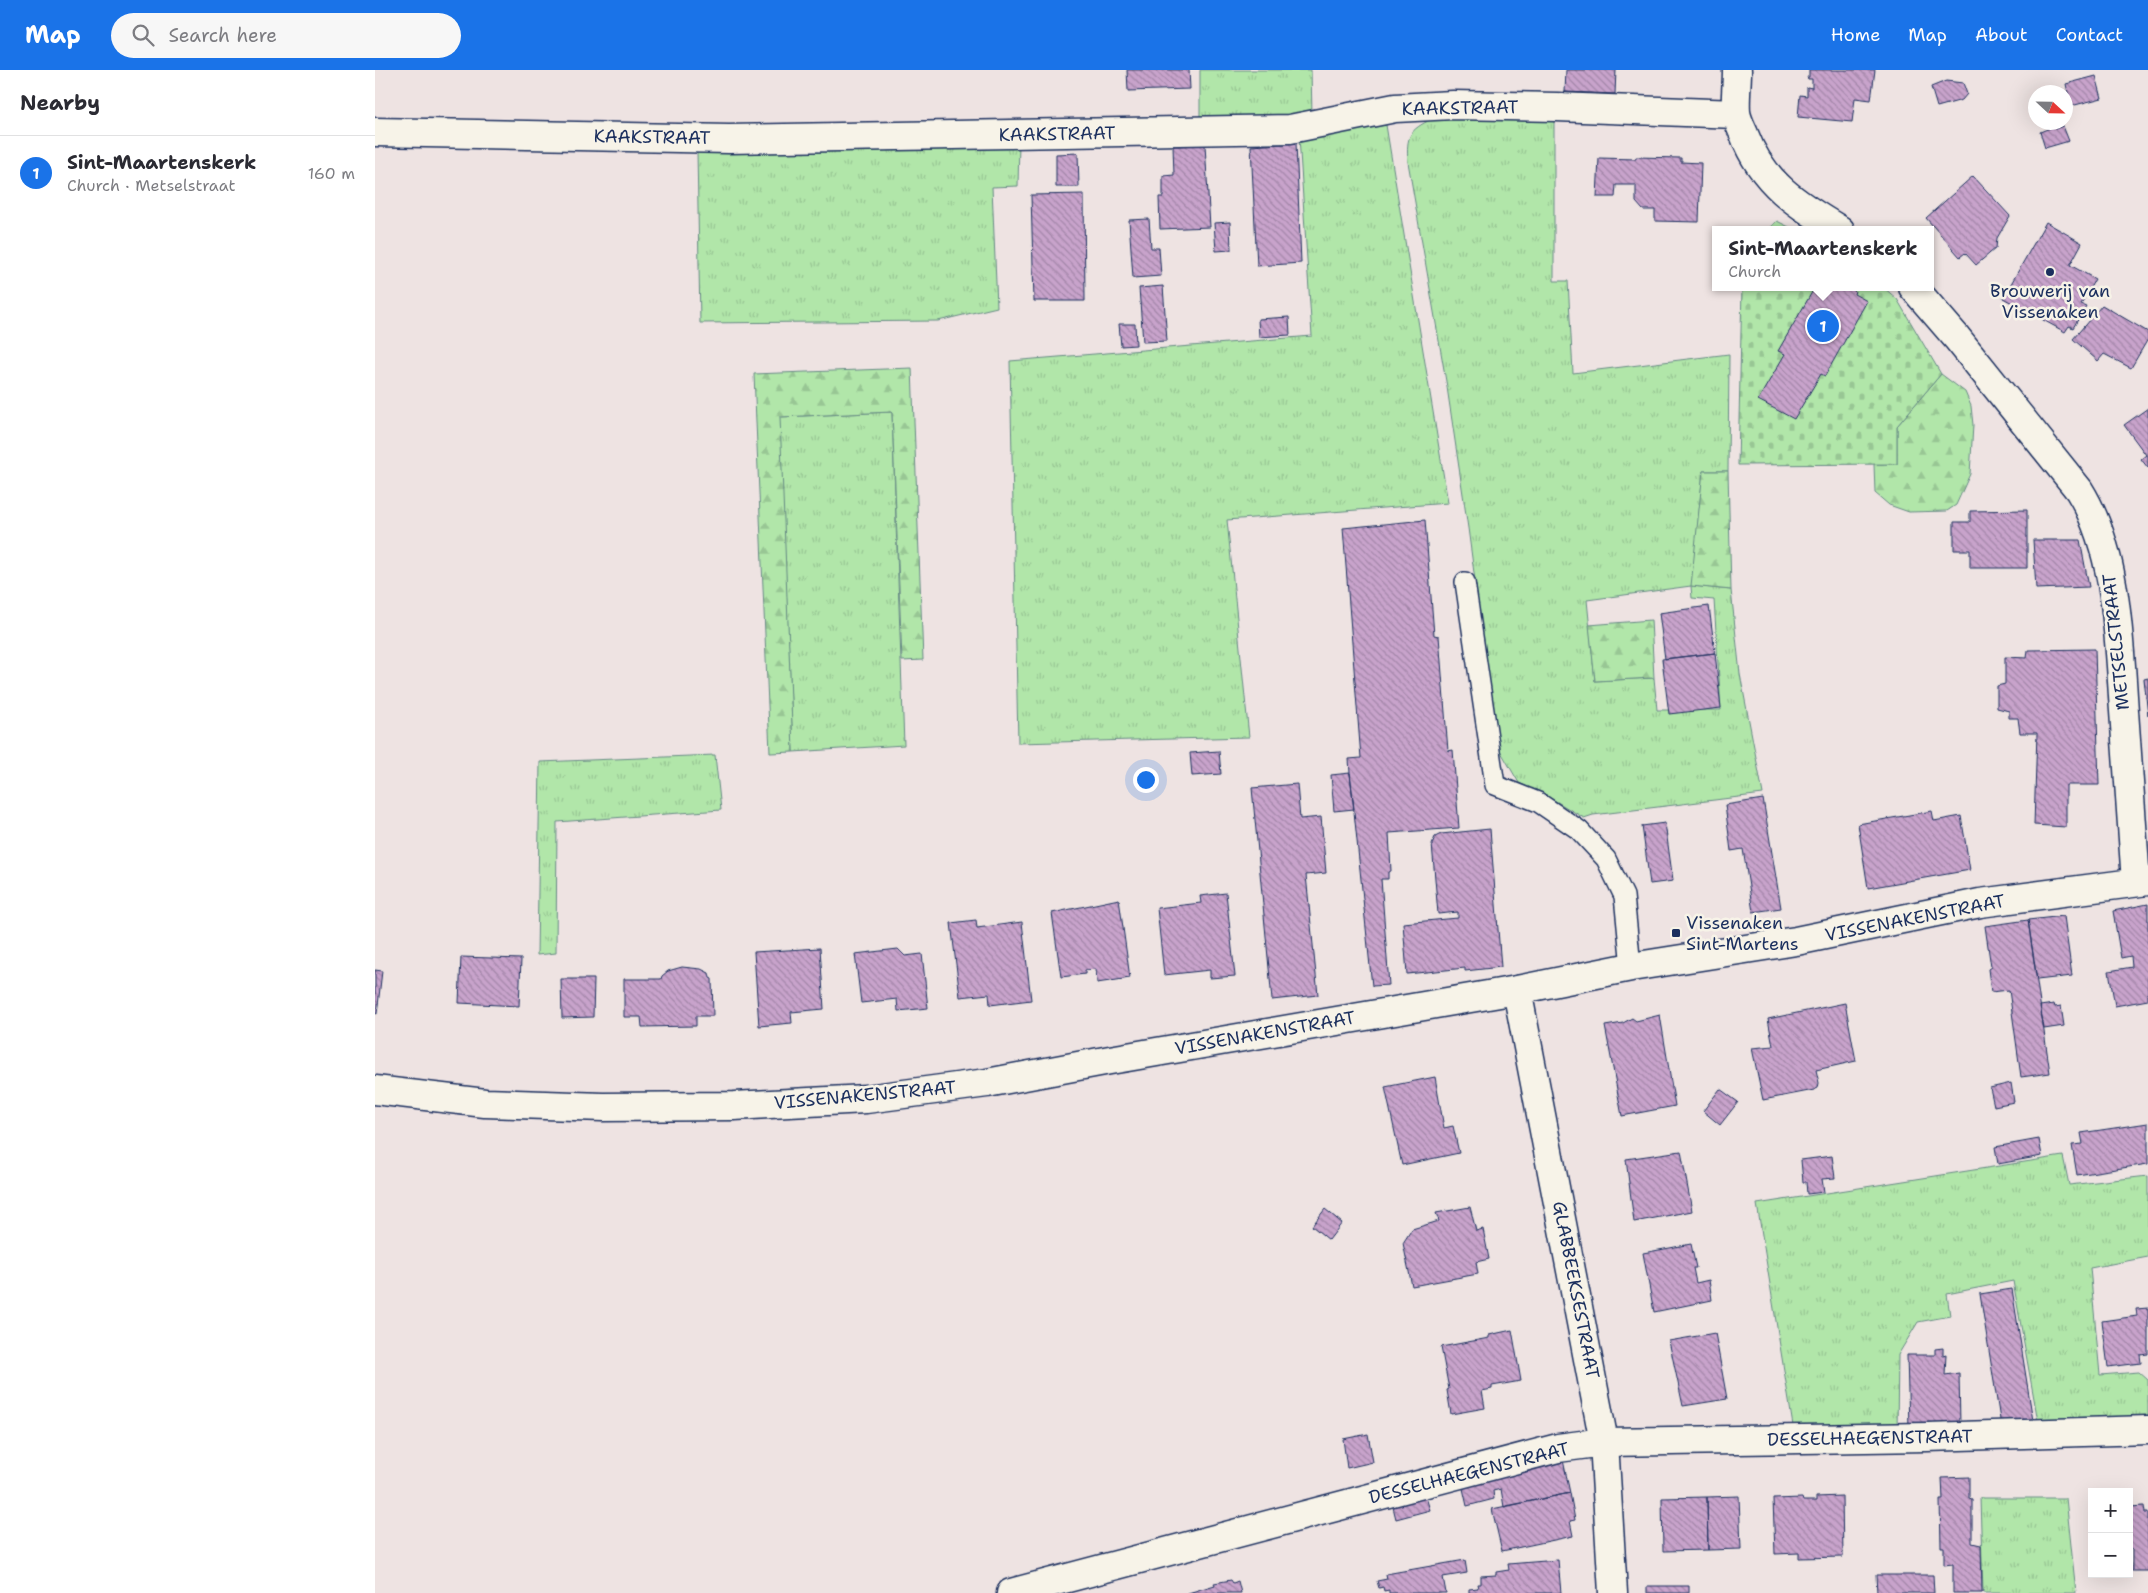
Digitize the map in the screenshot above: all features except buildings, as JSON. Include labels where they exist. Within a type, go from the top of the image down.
[{"type":"street","points":[[1737,70],[1736,114],[1748,146],[1766,173],[1798,205],[1833,226]]},
{"type":"street","name":"KAAKSTRAAT","points":[[375,132],[729,139],[1251,130],[1290,129],[1395,108],[1453,105],[1736,114]]},
{"type":"street","name":"METSELSTRAAT","points":[[1916,291],[1957,338],[2079,490],[2089,506],[2109,570],[2118,629],[2142,881]]},
{"type":"street","name":"VISSENAKENSTRAAT","points":[[375,1090],[485,1103],[603,1107],[734,1106],[866,1099],[987,1083],[1119,1058],[1517,990],[1631,967],[1796,941],[1980,903],[2142,881]]},
{"type":"street","name":"GLABBEEKSESTRAAT","points":[[1517,990],[1604,1442],[1613,1593]]},
{"type":"street","name":"DESSELHAEGENSTRAAT","points":[[1011,1593],[1557,1448],[1604,1442],[1917,1438],[2148,1430]]},
{"type":"lane","points":[[1465,582],[1495,785],[1538,802],[1579,830],[1606,859],[1624,896],[1631,967]]},
{"type":"green space","points":[[1200,70],[1311,70],[1312,115],[1200,125]]},
{"type":"green space","points":[[1432,119],[1554,121],[1554,281],[1568,281],[1573,373],[1729,354],[1728,471],[1703,471],[1692,586],[1731,590],[1740,674],[1763,794],[1593,815],[1584,818],[1554,800],[1519,783],[1497,745],[1447,387],[1408,162],[1408,146],[1411,135],[1418,127]],"holes":[[[1691,586],[1692,598],[1714,600],[1721,710],[1657,710],[1654,678],[1595,681],[1587,600]]]},
{"type":"green space","points":[[1386,125],[1448,503],[1227,520],[1249,737],[1018,743],[1010,361],[1312,336],[1299,137]]},
{"type":"green space","points":[[1019,143],[1018,186],[992,187],[997,307],[938,321],[700,323],[697,151]]},
{"type":"green space","points":[[1777,221],[1787,226],[1771,226]]},
{"type":"green space","points":[[1742,291],[1888,291],[1897,299],[1941,374],[1897,426],[1897,464],[1738,465]]},
{"type":"green space","points":[[912,368],[923,660],[902,661],[892,412],[780,417],[793,752],[770,753],[754,374]]},
{"type":"green space","points":[[1941,374],[1965,392],[1971,406],[1973,425],[1970,474],[1956,505],[1947,511],[1909,512],[1889,505],[1875,493],[1874,464],[1897,464],[1897,426]]},
{"type":"green space","points":[[892,412],[904,745],[793,752],[779,417]]},
{"type":"green space","points":[[1703,471],[1728,471],[1731,590],[1691,586]]},
{"type":"green space","points":[[1651,620],[1654,678],[1595,681],[1589,625]]},
{"type":"green space","points":[[715,755],[721,810],[557,822],[556,953],[537,955],[540,762]]},
{"type":"green space","points":[[2063,1156],[2069,1185],[2148,1176],[2148,1257],[2090,1268],[2100,1375],[2139,1372],[2148,1380],[2148,1418],[2039,1427],[2013,1281],[1947,1294],[1950,1316],[1918,1322],[1898,1355],[1897,1431],[1794,1432],[1757,1204]]},
{"type":"green space","points":[[1980,1498],[2066,1498],[2076,1593],[1983,1593]]},
{"type":"place","name":"Brouwerij van Vissenaken","points":[[2050,272]]},
{"type":"place","name":"Sint-Maartenskerk","points":[[1823,326]]},
{"type":"place","name":"Vissenaken Sint-Martens","points":[[1676,933]]}]
